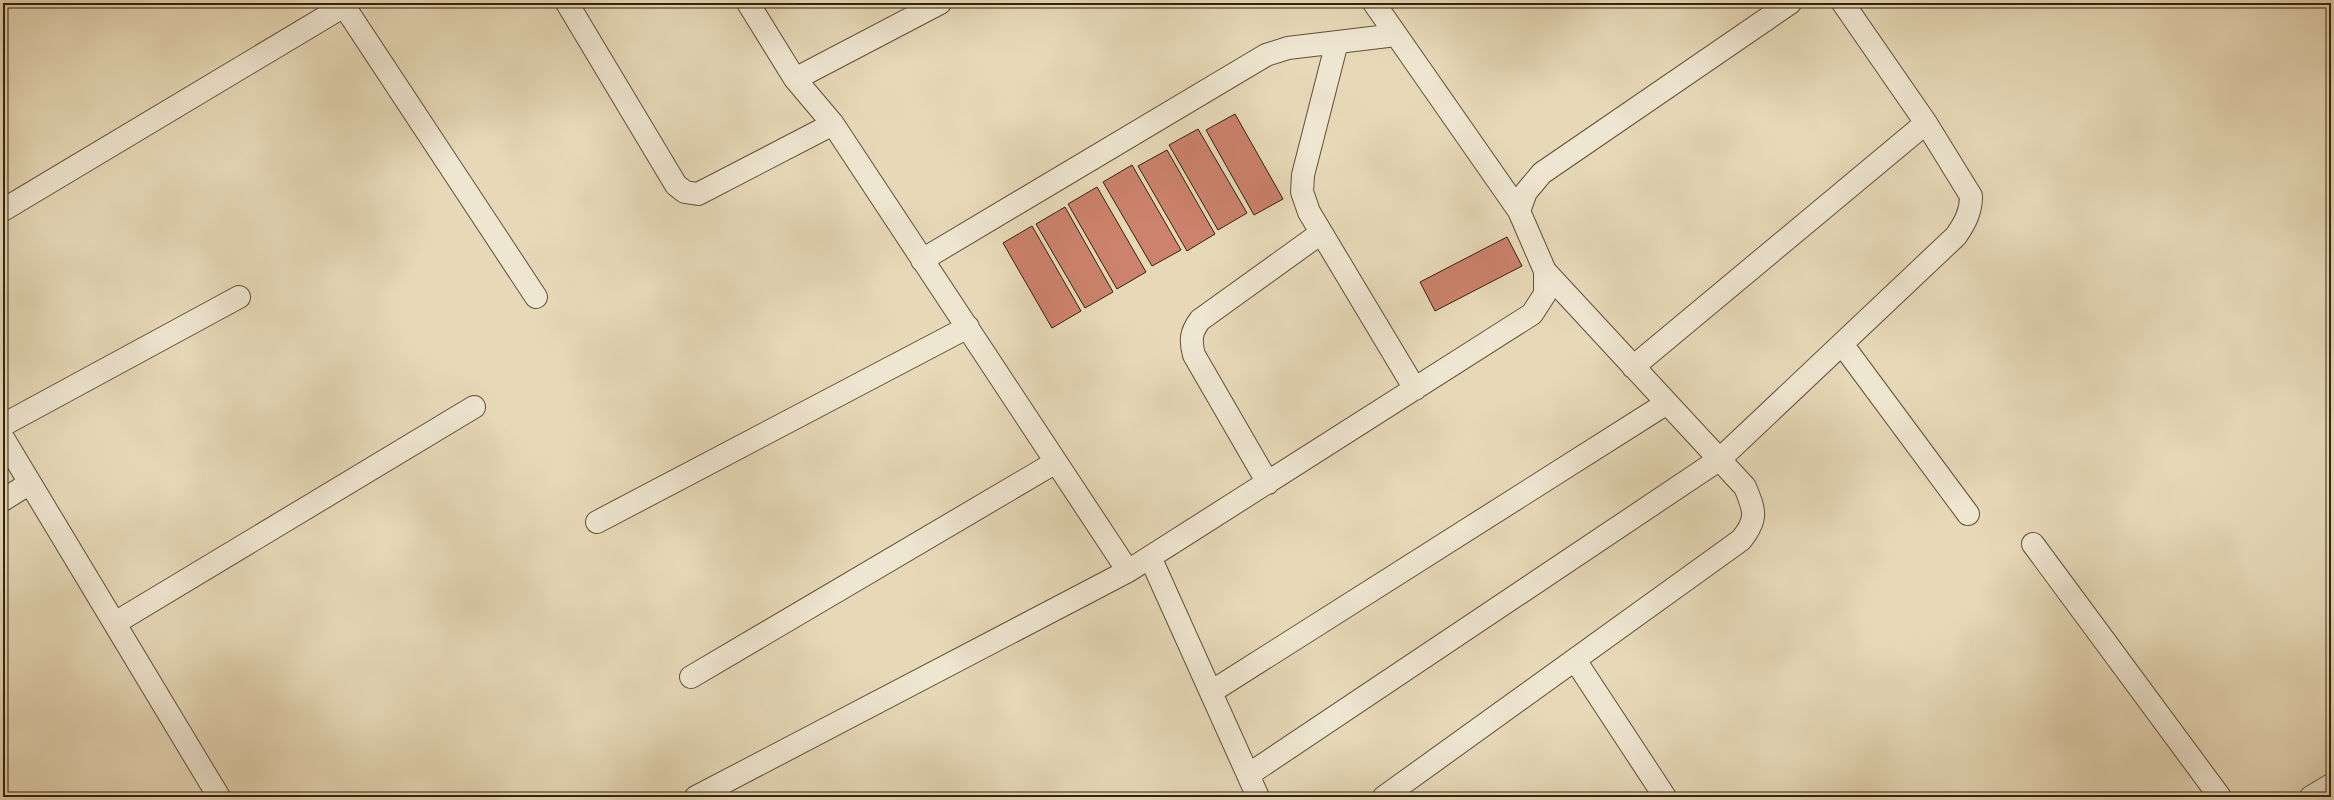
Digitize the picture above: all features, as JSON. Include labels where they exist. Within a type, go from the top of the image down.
[{"type":"street","points":[[567,3],[676,185],[685,192],[698,194],[833,124]]},
{"type":"street","points":[[748,3],[795,79],[833,124],[1128,571]]},
{"type":"street","points":[[795,79],[940,3]]},
{"type":"street","points":[[1374,3],[1520,211],[1545,271],[1745,487],[1753,506],[1752,526],[1741,540],[1384,797]]},
{"type":"street","points":[[1520,211],[1526,192],[1542,173],[1790,3]]},
{"type":"street","points":[[1248,775],[1720,459],[1956,236],[1966,222],[1971,208],[1972,196],[1926,123],[1843,3]]},
{"type":"street","points":[[3,210],[346,4],[536,297]]},
{"type":"street","points":[[922,260],[1266,55],[1288,48],[1396,35]]},
{"type":"street","points":[[1337,42],[1303,175],[1302,192],[1308,212],[1415,389]]},
{"type":"street","points":[[1633,367],[1926,123]]},
{"type":"street","points":[[1268,482],[1194,355],[1190,340],[1193,329],[1200,320],[1321,233]]},
{"type":"street","points":[[696,797],[1128,571],[1532,314],[1544,294],[1545,271]]},
{"type":"street","points":[[3,425],[239,297]]},
{"type":"street","points":[[597,522],[968,327]]},
{"type":"street","points":[[1842,344],[1968,514]]},
{"type":"street","points":[[1211,692],[1667,403]]},
{"type":"street","points":[[115,623],[474,407]]},
{"type":"street","points":[[3,438],[220,797]]},
{"type":"street","points":[[691,677],[1056,462]]},
{"type":"street","points":[[3,500],[30,483]]},
{"type":"street","points":[[2033,544],[2220,797]]},
{"type":"street","points":[[1150,557],[1258,797]]},
{"type":"street","points":[[1575,660],[1665,797]]},
{"type":"street","points":[[2311,797],[2331,785]]},
{"type":"building","points":[[1235,114],[1283,199],[1254,215],[1206,130]]},
{"type":"building","points":[[1198,129],[1247,213],[1218,230],[1169,145]]},
{"type":"building","points":[[1167,150],[1215,234],[1187,251],[1138,166]]},
{"type":"building","points":[[1132,165],[1181,250],[1152,266],[1103,182]]},
{"type":"building","points":[[1097,187],[1146,272],[1117,289],[1068,204]]},
{"type":"building","points":[[1065,207],[1113,292],[1085,308],[1036,224]]},
{"type":"building","points":[[1032,226],[1081,311],[1052,328],[1003,243]]},
{"type":"building","points":[[1507,237],[1522,266],[1435,311],[1420,282]]}]
